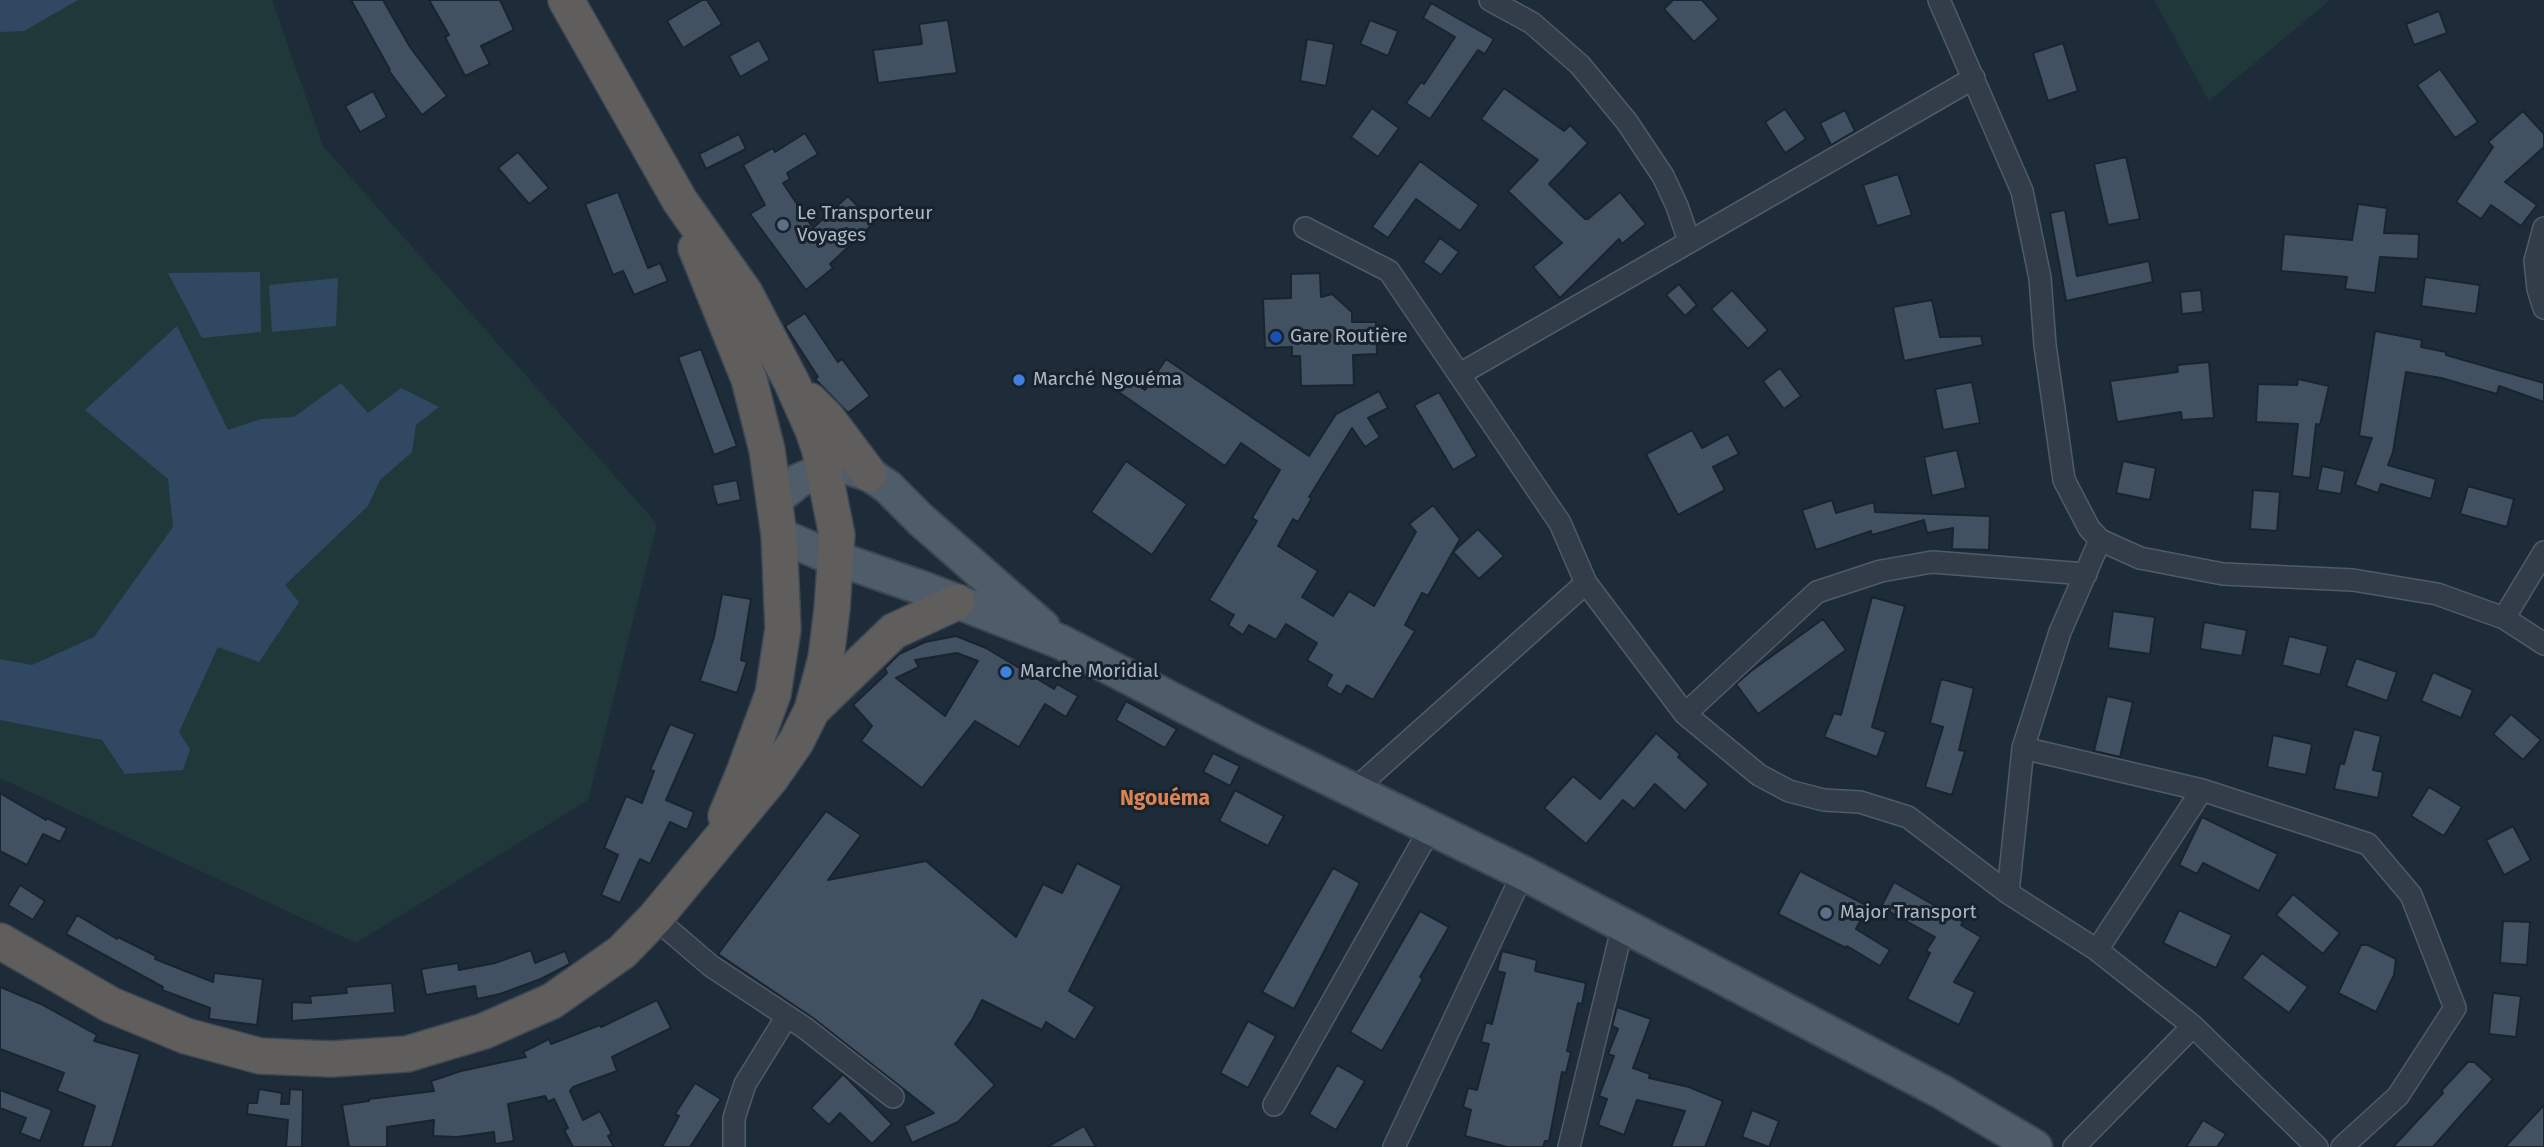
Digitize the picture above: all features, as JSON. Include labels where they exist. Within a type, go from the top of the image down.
[{"type":"highway","points":[[0,941],[111,1004],[186,1036],[260,1056],[331,1059],[407,1054],[495,1026],[552,1001],[622,952],[655,918],[771,778],[796,742],[812,710],[826,658],[836,559],[837,535],[813,430],[745,293],[680,201],[566,0]]},
{"type":"highway","points":[[680,201],[749,379],[767,450],[779,535],[783,629],[773,694],[743,775],[711,848]]},
{"type":"highway","points":[[792,383],[827,418],[869,474]]},
{"type":"highway","points":[[812,710],[894,631],[957,601]]},
{"type":"main road","points":[[775,500],[798,481],[824,470],[846,467],[869,474],[888,487],[921,520],[1060,642]]},
{"type":"main road","points":[[779,535],[836,559],[957,601],[1060,642],[1246,738],[1523,873],[1942,1092],[2035,1147]]},
{"type":"street","points":[[1490,0],[1532,23],[1580,65],[1627,122],[1663,176],[1689,242]]},
{"type":"street","points":[[1939,0],[2022,191],[2040,278],[2045,345],[2064,480],[2089,528],[2100,540],[2140,558],[2223,574],[2353,580],[2437,594],[2504,618],[2544,644]]},
{"type":"street","points":[[1460,374],[1974,78]]},
{"type":"street","points":[[1305,228],[1389,271],[1560,523],[1586,583],[1685,715],[1759,775],[1789,791],[1824,800],[1860,802],[1908,817],[2008,894],[2097,950],[2193,1026],[2317,1147]]},
{"type":"street","points":[[2544,228],[2535,261],[2538,289],[2544,308]]},
{"type":"street","points":[[2008,894],[2023,748],[2060,632],[2100,540]]},
{"type":"street","points":[[2504,618],[2544,552]]},
{"type":"street","points":[[1685,715],[1817,592],[1881,571],[1932,562],[2086,574]]},
{"type":"street","points":[[1354,790],[1586,583]]},
{"type":"street","points":[[2023,748],[2202,790],[2368,844],[2411,895],[2455,1008],[2398,1096],[2342,1147]]},
{"type":"street","points":[[2097,950],[2202,790]]},
{"type":"street","points":[[1274,1105],[1431,827]]},
{"type":"street","points":[[1394,1147],[1523,873]]},
{"type":"street","points":[[655,918],[711,966],[787,1016],[893,1097]]},
{"type":"street","points":[[1569,1147],[1623,925]]},
{"type":"street","points":[[734,1147],[734,1118],[745,1084],[787,1016]]},
{"type":"street","points":[[2074,1147],[2193,1026]]},
{"type":"green space","points":[[0,0],[272,0],[323,146],[657,524],[588,800],[356,943],[0,778]]},
{"type":"green space","points":[[2154,0],[2330,0],[2209,101]]},
{"type":"water","points":[[0,0],[78,0],[24,31],[0,32]]},
{"type":"water","points":[[260,272],[261,332],[202,338],[168,273]]},
{"type":"water","points":[[338,278],[336,326],[272,332],[269,285]]},
{"type":"water","points":[[177,326],[228,430],[261,419],[294,417],[341,383],[368,413],[401,388],[439,407],[416,425],[412,452],[380,480],[368,506],[285,585],[299,602],[259,662],[218,647],[179,732],[190,749],[183,770],[125,774],[102,740],[0,720],[0,659],[32,665],[94,637],[173,527],[168,479],[85,410]]},
{"type":"building","points":[[351,0],[383,0],[410,47],[447,96],[422,115],[389,71]]},
{"type":"building","points":[[429,0],[500,0],[514,30],[481,46],[490,64],[465,76],[445,37],[449,35]]},
{"type":"building","points":[[702,0],[707,0],[722,24],[683,48],[667,21]]},
{"type":"building","points":[[1673,0],[1702,0],[1719,19],[1694,42],[1664,9]]},
{"type":"building","points":[[1431,3],[1494,39],[1485,54],[1478,50],[1430,119],[1406,103],[1421,82],[1424,84],[1455,37],[1423,18]]},
{"type":"building","points":[[2439,11],[2447,33],[2414,45],[2406,24]]},
{"type":"building","points":[[948,20],[957,73],[878,83],[873,50],[922,44],[919,24]]},
{"type":"building","points":[[1370,20],[1398,31],[1388,56],[1360,44]]},
{"type":"building","points":[[1307,39],[1334,44],[1326,86],[1300,81]]},
{"type":"building","points":[[759,40],[770,60],[740,77],[729,56]]},
{"type":"building","points":[[2063,43],[2078,91],[2048,101],[2033,53]]},
{"type":"building","points":[[2440,69],[2478,122],[2455,138],[2417,85]]},
{"type":"building","points":[[1504,88],[1564,131],[1570,125],[1588,143],[1549,184],[1585,219],[1620,192],[1646,224],[1622,244],[1619,239],[1560,298],[1533,267],[1562,243],[1508,191],[1538,160],[1481,119]]},
{"type":"building","points":[[373,91],[387,117],[360,132],[345,106]]},
{"type":"building","points":[[1372,108],[1399,128],[1378,157],[1351,137]]},
{"type":"building","points":[[1785,109],[1806,139],[1785,153],[1765,122]]},
{"type":"building","points":[[1845,110],[1855,131],[1831,145],[1820,123]]},
{"type":"building","points":[[2523,111],[2544,134],[2544,147],[2505,182],[2537,205],[2521,226],[2491,205],[2481,219],[2456,202],[2493,147],[2488,142]]},
{"type":"building","points":[[805,133],[818,154],[787,173],[790,179],[783,183],[813,228],[848,196],[874,223],[830,264],[833,268],[806,290],[750,214],[765,205],[743,165],[773,148],[775,152]]},
{"type":"building","points":[[739,134],[746,149],[706,169],[699,154]]},
{"type":"building","points":[[518,152],[549,188],[529,204],[498,168]]},
{"type":"building","points":[[2126,157],[2140,219],[2108,225],[2094,164]]},
{"type":"building","points":[[1420,161],[1479,205],[1460,231],[1416,199],[1388,238],[1372,227]]},
{"type":"building","points":[[1898,174],[1912,215],[1877,226],[1863,185]]},
{"type":"building","points":[[618,192],[648,268],[660,263],[668,281],[634,295],[623,271],[613,275],[585,204]]},
{"type":"building","points":[[2358,204],[2387,208],[2384,233],[2419,234],[2418,259],[2380,257],[2375,293],[2345,289],[2347,277],[2281,271],[2284,234],[2352,240]]},
{"type":"building","points":[[2065,210],[2077,276],[2149,261],[2153,282],[2066,301],[2050,213]]},
{"type":"building","points":[[1440,238],[1459,252],[1441,275],[1423,262]]},
{"type":"building","points":[[1320,273],[1321,297],[1332,294],[1352,312],[1352,322],[1376,322],[1377,354],[1353,355],[1354,385],[1301,386],[1300,356],[1292,356],[1292,347],[1265,348],[1263,299],[1291,298],[1291,274]]},
{"type":"building","points":[[2425,277],[2480,285],[2476,314],[2421,306]]},
{"type":"building","points":[[1679,284],[1697,305],[1685,316],[1666,295]]},
{"type":"building","points":[[1732,290],[1768,330],[1748,349],[1711,309]]},
{"type":"building","points":[[2201,290],[2203,312],[2182,314],[2180,292]]},
{"type":"building","points":[[1932,300],[1940,337],[1981,336],[1983,345],[1904,361],[1893,307]]},
{"type":"building","points":[[805,313],[838,362],[842,359],[870,396],[848,413],[815,379],[818,377],[785,326]]},
{"type":"building","points":[[2375,331],[2422,340],[2421,347],[2446,352],[2446,355],[2544,383],[2544,402],[2499,386],[2497,394],[2441,378],[2406,372],[2393,452],[2388,465],[2436,479],[2431,499],[2381,484],[2378,493],[2355,485],[2372,438],[2359,436]]},
{"type":"building","points":[[701,349],[737,446],[714,455],[678,357]]},
{"type":"building","points":[[1166,359],[1309,456],[1336,414],[1379,391],[1388,408],[1368,418],[1380,437],[1365,447],[1352,428],[1309,497],[1312,498],[1298,522],[1293,519],[1278,546],[1318,571],[1302,597],[1333,616],[1349,591],[1374,606],[1416,532],[1409,524],[1433,505],[1460,539],[1428,596],[1422,593],[1405,625],[1415,631],[1373,700],[1347,685],[1341,695],[1326,686],[1332,675],[1307,660],[1317,643],[1286,624],[1276,640],[1249,625],[1243,635],[1228,625],[1234,615],[1209,600],[1257,521],[1252,518],[1280,470],[1241,443],[1225,466],[1110,386],[1119,372],[1145,390]]},
{"type":"building","points":[[2209,362],[2214,418],[2182,420],[2181,412],[2117,422],[2110,381],[2178,372],[2177,365]]},
{"type":"building","points":[[1780,368],[1801,396],[1784,409],[1763,381]]},
{"type":"building","points":[[2298,379],[2329,386],[2320,425],[2316,424],[2310,478],[2292,476],[2298,424],[2256,422],[2258,384],[2297,385]]},
{"type":"building","points":[[1972,382],[1980,423],[1943,430],[1935,389]]},
{"type":"building","points":[[1439,392],[1477,456],[1453,470],[1414,405]]},
{"type":"building","points":[[1692,430],[1702,448],[1728,434],[1739,454],[1713,467],[1725,490],[1678,515],[1646,454]]},
{"type":"building","points":[[1957,450],[1966,488],[1932,496],[1924,457]]},
{"type":"building","points":[[1126,461],[1187,504],[1152,555],[1091,512]]},
{"type":"building","points":[[2123,461],[2156,468],[2150,500],[2116,493]]},
{"type":"building","points":[[2322,466],[2345,471],[2341,494],[2317,490]]},
{"type":"building","points":[[737,480],[741,500],[717,505],[712,485]]},
{"type":"building","points":[[2468,486],[2514,499],[2507,527],[2460,514]]},
{"type":"building","points":[[2253,490],[2280,492],[2277,531],[2250,529]]},
{"type":"building","points":[[1832,500],[1836,513],[1874,502],[1875,512],[1990,516],[1989,550],[1952,549],[1953,528],[1927,533],[1924,520],[1872,535],[1871,531],[1816,550],[1802,510]]},
{"type":"building","points":[[1478,529],[1504,556],[1479,579],[1453,552]]},
{"type":"building","points":[[722,594],[751,599],[741,660],[747,662],[737,693],[700,681],[714,637]]},
{"type":"building","points":[[1872,597],[1905,606],[1872,727],[1886,732],[1877,757],[1824,737],[1834,713],[1841,715]]},
{"type":"building","points":[[2113,611],[2155,617],[2150,654],[2108,648]]},
{"type":"building","points":[[1823,619],[1846,650],[1758,714],[1736,684]]},
{"type":"building","points":[[2204,622],[2247,630],[2242,656],[2200,649]]},
{"type":"building","points":[[956,636],[986,648],[1054,689],[1057,684],[1078,696],[1066,717],[1045,704],[1019,747],[975,721],[922,788],[861,741],[872,726],[853,705],[887,673],[885,668],[899,654],[925,642]],"holes":[[[957,653],[978,661],[945,716],[896,678],[919,667],[915,660]]]},
{"type":"building","points":[[2289,636],[2328,646],[2320,675],[2282,665]]},
{"type":"building","points":[[2356,658],[2397,672],[2387,701],[2346,686]]},
{"type":"building","points":[[2433,672],[2473,690],[2461,718],[2421,701]]},
{"type":"building","points":[[1941,679],[1974,688],[1959,750],[1965,751],[1952,795],[1925,787],[1943,727],[1930,723]]},
{"type":"building","points":[[2107,696],[2133,702],[2120,757],[2094,751]]},
{"type":"building","points":[[1126,701],[1177,729],[1165,748],[1116,720]]},
{"type":"building","points":[[2511,714],[2541,740],[2523,760],[2493,734]]},
{"type":"building","points":[[670,724],[695,734],[666,800],[694,812],[687,830],[670,822],[650,864],[640,859],[620,903],[601,895],[618,855],[604,848],[626,796],[642,803],[654,771],[650,770]]},
{"type":"building","points":[[2354,729],[2381,736],[2373,770],[2383,772],[2378,798],[2334,789],[2340,763],[2344,764]]},
{"type":"building","points":[[1656,733],[1709,784],[1685,811],[1655,784],[1634,809],[1623,800],[1586,844],[1544,808],[1573,776],[1600,799]]},
{"type":"building","points":[[2273,735],[2312,744],[2306,775],[2267,767]]},
{"type":"building","points":[[1213,753],[1240,766],[1230,786],[1203,772]]},
{"type":"building","points":[[2429,787],[2462,807],[2444,836],[2411,816]]},
{"type":"building","points":[[1235,790],[1284,816],[1268,846],[1219,821]]},
{"type":"building","points":[[0,793],[46,820],[47,818],[67,828],[60,842],[43,834],[27,865],[0,851]]},
{"type":"building","points":[[826,811],[861,835],[828,880],[926,861],[1016,937],[1043,884],[1062,893],[1077,863],[1122,886],[1069,991],[1095,1007],[1075,1040],[1046,1022],[1042,1030],[982,1000],[955,1044],[995,1085],[958,1122],[912,1143],[904,1126],[934,1113],[813,1018],[718,954]]},
{"type":"building","points":[[2202,817],[2278,854],[2259,891],[2203,863],[2197,874],[2179,865]]},
{"type":"building","points":[[2513,826],[2531,860],[2504,875],[2486,840]]},
{"type":"building","points":[[1333,868],[1360,883],[1294,1009],[1262,992]]},
{"type":"building","points":[[1800,871],[1868,906],[1856,929],[1890,950],[1880,966],[1847,946],[1846,948],[1778,914]]},
{"type":"building","points":[[1894,882],[1963,922],[1961,925],[1981,937],[1954,982],[1975,992],[1959,1025],[1907,999],[1930,953],[1926,951],[1935,937],[1881,907]]},
{"type":"building","points":[[20,885],[45,901],[33,920],[8,905]]},
{"type":"building","points":[[2293,894],[2340,933],[2323,954],[2276,915]]},
{"type":"building","points":[[2179,910],[2232,935],[2216,968],[2163,943]]},
{"type":"building","points":[[1420,911],[1449,927],[1382,1051],[1350,1032]]},
{"type":"building","points":[[77,915],[117,939],[118,937],[156,956],[155,959],[213,982],[214,973],[263,979],[257,1025],[209,1019],[210,1008],[162,990],[163,987],[66,934]]},
{"type":"building","points":[[2503,921],[2530,922],[2527,965],[2500,963]]},
{"type":"building","points":[[2361,945],[2368,945],[2396,959],[2394,975],[2376,1012],[2338,993]]},
{"type":"building","points":[[531,950],[535,963],[565,951],[570,964],[541,979],[477,999],[475,986],[426,995],[421,969],[458,963],[459,970],[495,963]]},
{"type":"building","points":[[1502,951],[1537,960],[1535,971],[1586,983],[1582,1004],[1578,1003],[1567,1051],[1571,1052],[1566,1073],[1562,1072],[1549,1141],[1545,1141],[1543,1147],[1507,1147],[1465,1136],[1471,1110],[1463,1107],[1468,1088],[1477,1090],[1489,1044],[1481,1042],[1486,1022],[1492,1024],[1505,973],[1497,971]]},
{"type":"building","points":[[2262,953],[2308,987],[2289,1013],[2242,978]]},
{"type":"building","points":[[392,983],[395,1013],[292,1021],[292,1002],[311,1003],[310,996],[347,993],[346,987]]},
{"type":"building","points":[[0,987],[41,1004],[97,1035],[94,1041],[140,1054],[112,1147],[82,1147],[95,1106],[57,1091],[64,1073],[0,1049]]},
{"type":"building","points":[[2493,993],[2521,996],[2516,1037],[2489,1034]]},
{"type":"building","points":[[657,1000],[671,1028],[612,1057],[617,1071],[573,1087],[570,1091],[583,1120],[600,1111],[612,1134],[608,1136],[614,1147],[573,1147],[564,1130],[568,1128],[554,1099],[548,1102],[545,1096],[508,1104],[514,1141],[495,1144],[494,1132],[457,1137],[433,1136],[434,1120],[387,1127],[387,1147],[349,1147],[342,1105],[434,1091],[431,1081],[461,1071],[526,1057],[523,1052],[549,1039],[551,1044],[600,1025],[601,1027]]},
{"type":"building","points":[[1617,1007],[1651,1019],[1633,1068],[1650,1074],[1649,1078],[1689,1087],[1723,1101],[1705,1147],[1671,1147],[1685,1111],[1637,1100],[1624,1135],[1598,1125],[1607,1099],[1599,1096],[1614,1056],[1608,1054],[1618,1029],[1612,1026]]},
{"type":"building","points":[[1248,1021],[1276,1036],[1248,1088],[1220,1073]]},
{"type":"building","points":[[2468,1062],[2474,1062],[2493,1079],[2433,1147],[2393,1147],[2443,1093],[2441,1091]]},
{"type":"building","points":[[1337,1065],[1365,1081],[1336,1130],[1309,1114]]},
{"type":"building","points":[[843,1074],[892,1124],[872,1144],[840,1113],[829,1125],[811,1108]]},
{"type":"building","points":[[695,1083],[721,1099],[690,1147],[662,1147],[679,1116],[675,1114]]},
{"type":"building","points":[[259,1089],[282,1093],[281,1104],[289,1104],[290,1089],[303,1090],[302,1147],[286,1147],[288,1120],[247,1114],[248,1103],[257,1103]]},
{"type":"building","points":[[0,1090],[52,1110],[40,1141],[20,1133],[26,1118],[0,1108]]},
{"type":"building","points":[[2544,1105],[2544,1147],[2505,1147]]},
{"type":"building","points":[[1752,1110],[1779,1121],[1769,1147],[1742,1137]]},
{"type":"building","points":[[2203,1120],[2226,1134],[2217,1147],[2186,1147]]},
{"type":"building","points":[[1084,1126],[1096,1147],[1047,1147]]},
{"type":"place","name":"Le Transporteur Voyages","points":[[783,225]]},
{"type":"place","name":"Gare Routière","points":[[1276,337]]},
{"type":"place","name":"Marché Ngouéma","points":[[1019,380]]},
{"type":"place","name":"Marche Moridial","points":[[1006,672]]},
{"type":"place","name":"Major Transport","points":[[1826,913]]},
{"type":"district","name":"Ngouéma","points":[[1165,799]]}]
